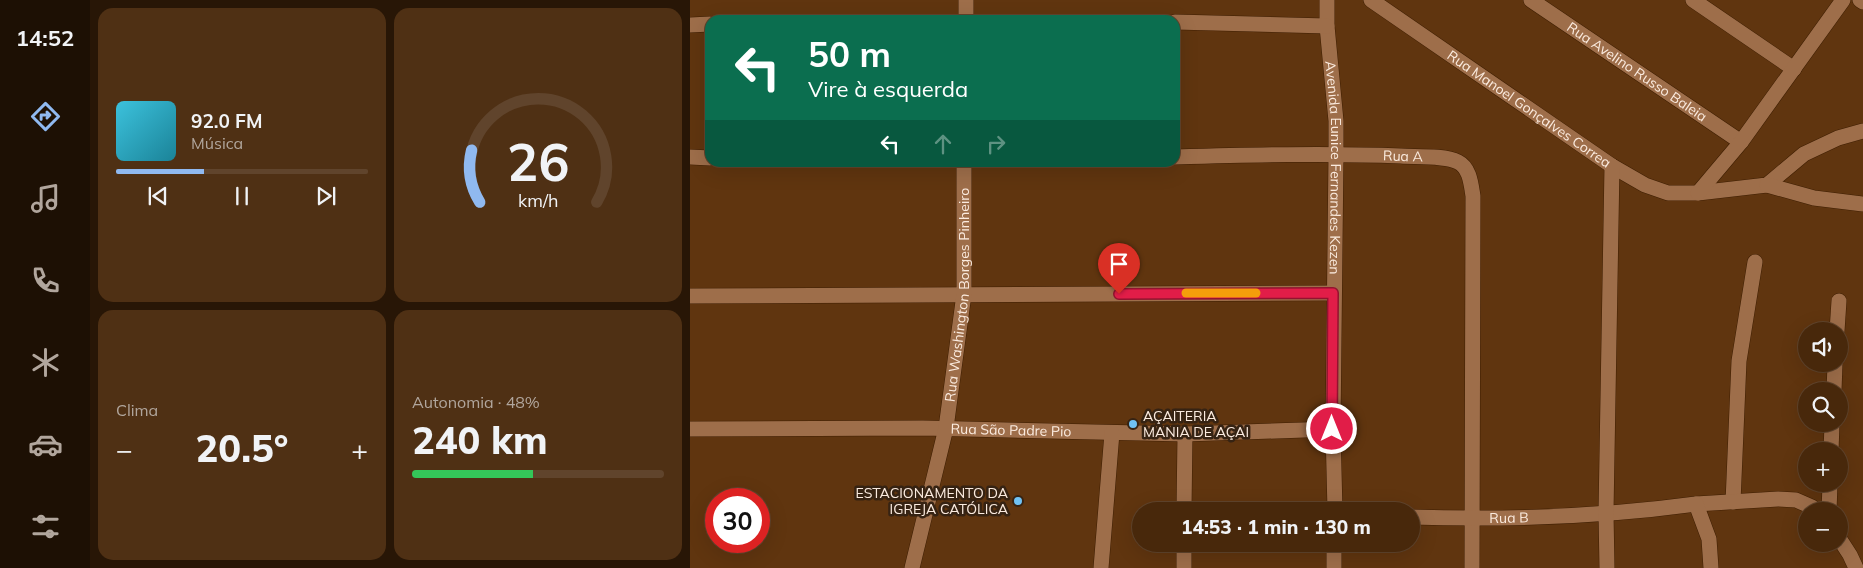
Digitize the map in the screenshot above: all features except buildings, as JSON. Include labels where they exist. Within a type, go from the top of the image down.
[{"type":"street","points":[[966,0],[966,15]]},
{"type":"street","name":"Rua Manoel Gonçalves Correa","points":[[1371,0],[1612,166],[1645,186],[1668,193],[1698,193],[1767,185]]},
{"type":"street","name":"Rua Avelino Russo Baleia","points":[[1531,0],[1741,142]]},
{"type":"street","points":[[1693,0],[1794,68]]},
{"type":"street","points":[[1698,193],[1741,142],[1843,0]]},
{"type":"street","name":"Avenida Eunice Fernandes Kezen","points":[[1328,1],[1327,26],[1336,121],[1332,429],[1335,502]]},
{"type":"street","points":[[1180,22],[1327,26]]},
{"type":"street","points":[[690,25],[705,24]]},
{"type":"street","points":[[1767,185],[1804,154],[1838,138],[1863,131]]},
{"type":"street","name":"Rua A","points":[[1180,156],[1336,154],[1439,158],[1457,162],[1465,168],[1470,178],[1472,196],[1473,519]]},
{"type":"street","points":[[690,157],[705,158]]},
{"type":"street","points":[[1607,568],[1606,513],[1612,166]]},
{"type":"street","name":"Rua Washington Borges Pinheiro","points":[[912,568],[946,428],[964,294],[964,167]]},
{"type":"street","points":[[1767,185],[1814,198],[1863,204]]},
{"type":"street","points":[[1733,502],[1739,360],[1755,262]]},
{"type":"street","points":[[690,296],[1333,293]]},
{"type":"street","points":[[1838,322],[1839,301]]},
{"type":"street","name":"Rua São Padre Pio","points":[[690,429],[946,428],[1185,434],[1332,429]]},
{"type":"street","points":[[1101,568],[1112,433]]},
{"type":"street","points":[[1184,502],[1185,434]]},
{"type":"street","name":"Rua B","points":[[1420,517],[1473,519],[1577,516],[1696,504],[1778,499],[1801,502]]},
{"type":"street","points":[[1696,504],[1709,540],[1711,568]]},
{"type":"street","points":[[1472,568],[1473,519]]},
{"type":"street","points":[[1184,552],[1184,568]]},
{"type":"street","points":[[1334,552],[1334,568]]},
{"type":"street","points":[[1848,552],[1856,568]]},
{"type":"slow traffic","points":[[1186,293],[1256,293]]},
{"type":"place","name":"AÇAITERIA MANIA DE AÇAI","points":[[1133,424]]},
{"type":"place","name":"ESTACIONAMENTO DA IGREJA CATÓLICA","points":[[1018,501]]},
{"type":"route","points":[[1119,294],[1333,293],[1332,429]]}]
